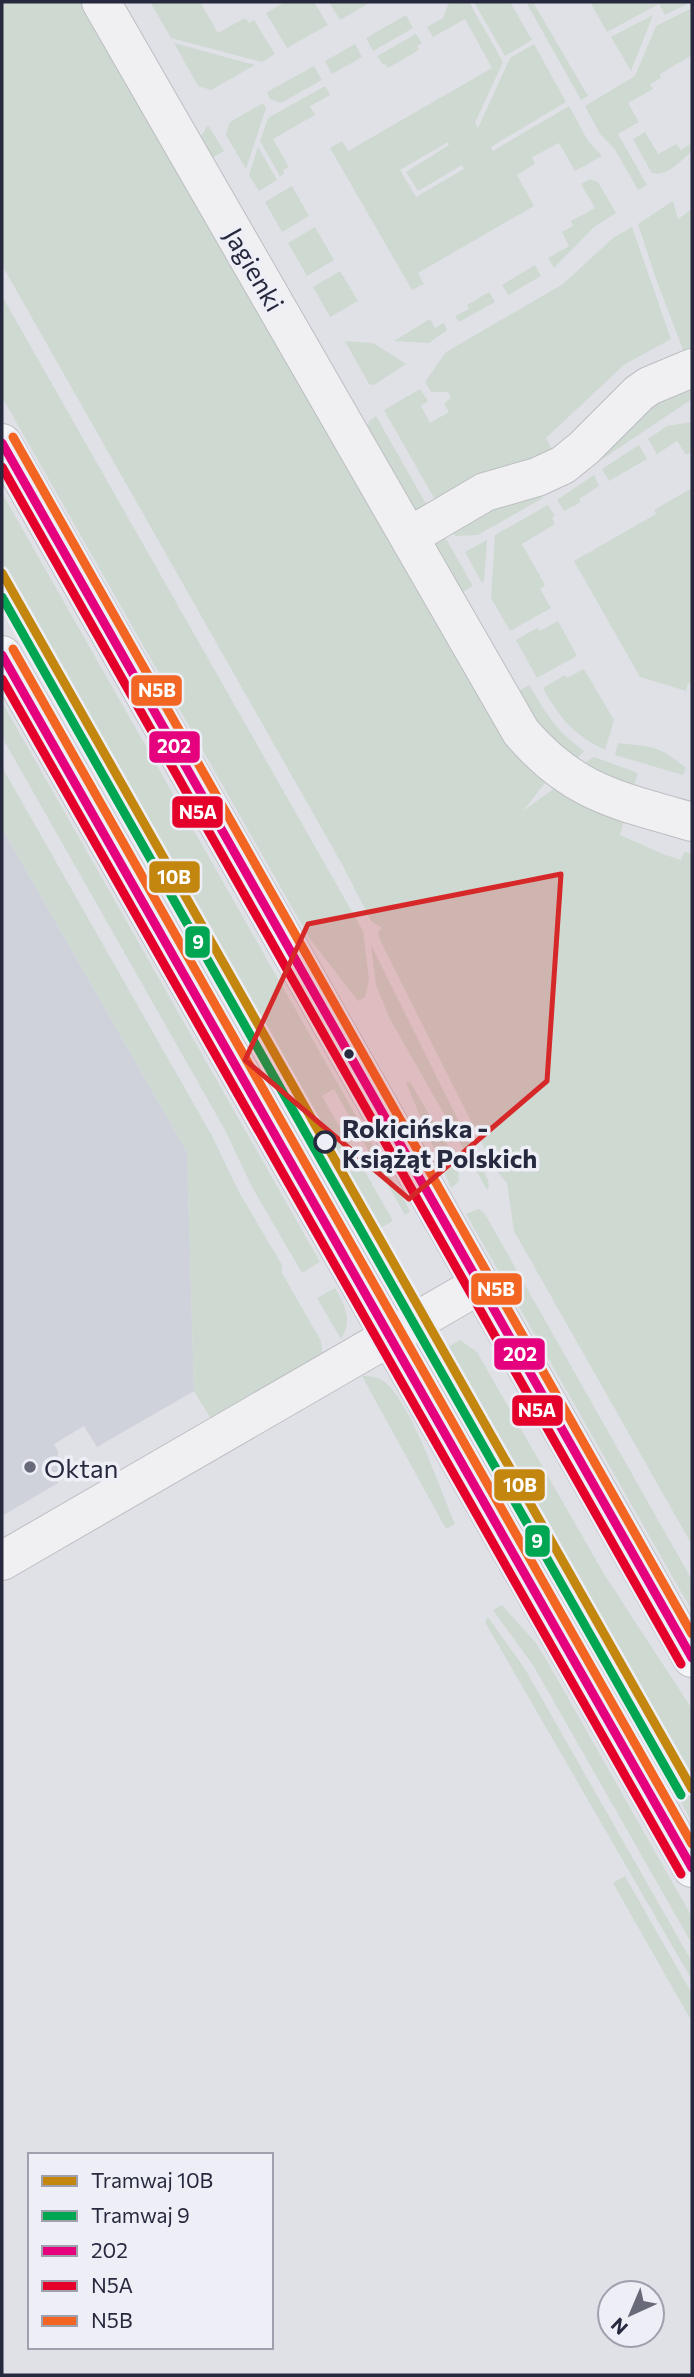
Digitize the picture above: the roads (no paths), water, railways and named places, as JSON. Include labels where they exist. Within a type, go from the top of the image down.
[{"type":"main road","points":[[2,443],[692,1658]]},
{"type":"main road","points":[[2,655],[692,1868]]},
{"type":"street","name":"Jagienki","points":[[101,2],[410,537],[511,719],[533,746],[564,775],[594,792],[692,822]]},
{"type":"street","points":[[410,537],[485,492],[537,477],[563,465],[584,448],[639,393],[692,368]]},
{"type":"street","points":[[2,1561],[479,1285]]},
{"type":"tram line","name":"10B","points":[[2,573],[692,1789]]},
{"type":"tram line","name":"9","points":[[2,597],[681,1795]]},
{"type":"place","name":"Rokicińska - Książąt Polskich","points":[[325,1142]]},
{"type":"place","name":"Oktan","points":[[30,1467]]}]
